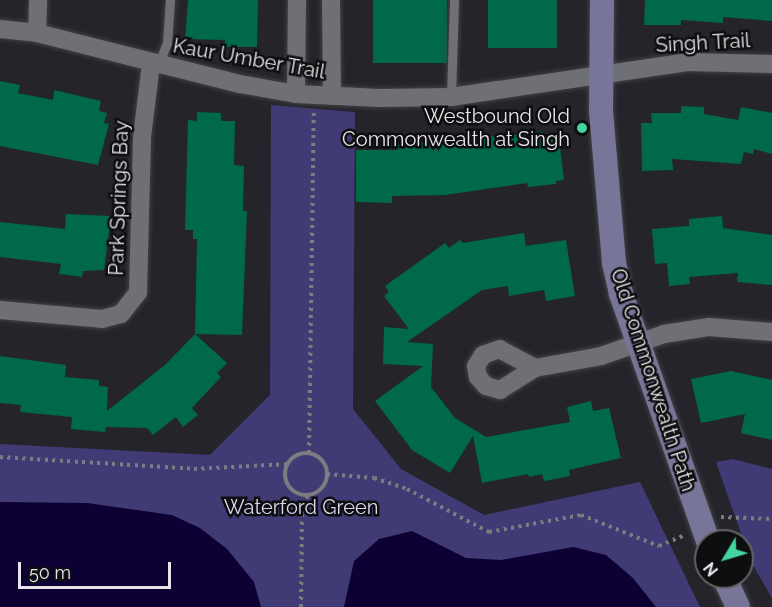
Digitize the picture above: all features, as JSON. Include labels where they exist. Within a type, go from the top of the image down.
[{"type":"street","points":[[37,33],[38,0]]},
{"type":"street","points":[[297,0],[314,95]]},
{"type":"street","points":[[314,95],[331,0]]},
{"type":"street","name":"Old Commonwealth Path","points":[[602,0],[606,186],[614,262],[621,294],[640,341],[704,529]]},
{"type":"street","name":"Kaur Umber Trail","points":[[0,29],[37,33],[155,65],[314,95],[451,97],[602,76]]},
{"type":"street","name":"Singh Trail","points":[[602,76],[687,62],[772,64]]},
{"type":"street","name":"Park Springs Bay","points":[[0,310],[102,319],[121,314],[138,292],[142,137],[155,65]]},
{"type":"street","points":[[535,368],[601,356],[640,341],[708,327],[772,332]]},
{"type":"street","points":[[730,589],[738,607]]},
{"type":"lane","points":[[155,65],[167,43],[170,0]]},
{"type":"lane","points":[[451,97],[454,0]]},
{"type":"path","points":[[309,453],[314,95]]},
{"type":"path","points":[[0,457],[194,469],[288,464],[298,455],[309,453],[323,462],[327,474],[324,486],[308,495],[302,513],[301,607]]},
{"type":"path","points":[[288,464],[289,486],[308,495]]},
{"type":"path","points":[[327,474],[374,478],[407,489],[489,532],[581,515],[659,546],[671,543]]},
{"type":"path","points":[[730,515],[772,519]]},
{"type":"green space","name":"Waterford Green","points":[[271,105],[355,112],[353,409],[401,469],[484,515],[640,482],[700,607],[0,607],[0,444],[210,455],[270,395]]},
{"type":"green space","points":[[733,459],[772,469],[772,598],[754,567],[754,529],[739,529],[716,462]]},
{"type":"shaded area","points":[[0,502],[87,503],[172,515],[200,528],[227,549],[254,582],[261,607],[0,607]]},
{"type":"shaded area","points":[[412,531],[466,558],[501,560],[573,547],[606,555],[633,578],[656,607],[344,607],[354,561],[379,539]]},
{"type":"building","points":[[188,0],[258,0],[257,47],[224,47],[225,40],[185,39]]},
{"type":"building","points":[[373,0],[447,0],[447,63],[373,63]]},
{"type":"building","points":[[488,0],[557,0],[557,48],[488,48]]},
{"type":"building","points":[[645,0],[772,0],[772,21],[723,17],[723,23],[681,20],[681,25],[644,25]]},
{"type":"building","points":[[0,81],[20,85],[18,93],[53,100],[54,90],[101,101],[99,111],[107,113],[104,123],[109,124],[98,165],[0,146]]},
{"type":"building","points":[[681,106],[704,107],[704,114],[738,120],[741,107],[772,113],[772,154],[754,149],[753,154],[744,152],[741,164],[672,159],[673,170],[642,171],[641,123],[652,123],[651,113],[681,113]]},
{"type":"building","points":[[197,112],[221,113],[221,121],[235,121],[234,165],[244,166],[243,211],[247,211],[242,335],[195,334],[197,239],[193,239],[193,230],[185,230],[188,120],[197,121]]},
{"type":"building","points":[[543,132],[544,141],[559,139],[564,180],[556,181],[556,184],[528,187],[527,183],[445,195],[392,196],[392,203],[356,202],[356,150],[398,150],[398,144]]},
{"type":"building","points":[[66,214],[111,216],[104,270],[83,271],[82,277],[59,274],[61,264],[0,257],[0,222],[65,229]]},
{"type":"building","points":[[722,216],[723,228],[772,235],[772,285],[737,282],[738,273],[689,277],[690,284],[669,286],[667,263],[655,264],[652,229],[689,226],[689,219]]},
{"type":"building","points":[[524,233],[526,246],[566,240],[575,296],[546,301],[544,290],[509,296],[508,286],[482,290],[407,342],[433,344],[431,387],[455,418],[486,437],[570,422],[567,407],[591,401],[593,411],[609,408],[621,458],[569,470],[570,476],[544,481],[542,474],[529,477],[528,474],[482,483],[473,436],[450,473],[412,450],[375,401],[423,366],[383,364],[384,327],[409,329],[384,296],[389,292],[385,286],[445,243],[449,248],[460,240],[463,243]]},
{"type":"building","points":[[195,334],[227,363],[217,373],[221,377],[192,408],[198,415],[183,427],[176,417],[153,435],[147,428],[106,427],[105,432],[71,429],[72,417],[20,412],[21,405],[0,403],[0,356],[66,365],[65,377],[99,380],[99,386],[108,387],[107,411],[165,365]]},
{"type":"building","points":[[731,371],[772,380],[772,440],[741,433],[745,414],[701,423],[691,379]]},
{"type":"place","name":"Westbound Old Commonwealth at Singh","points":[[582,128]]}]
